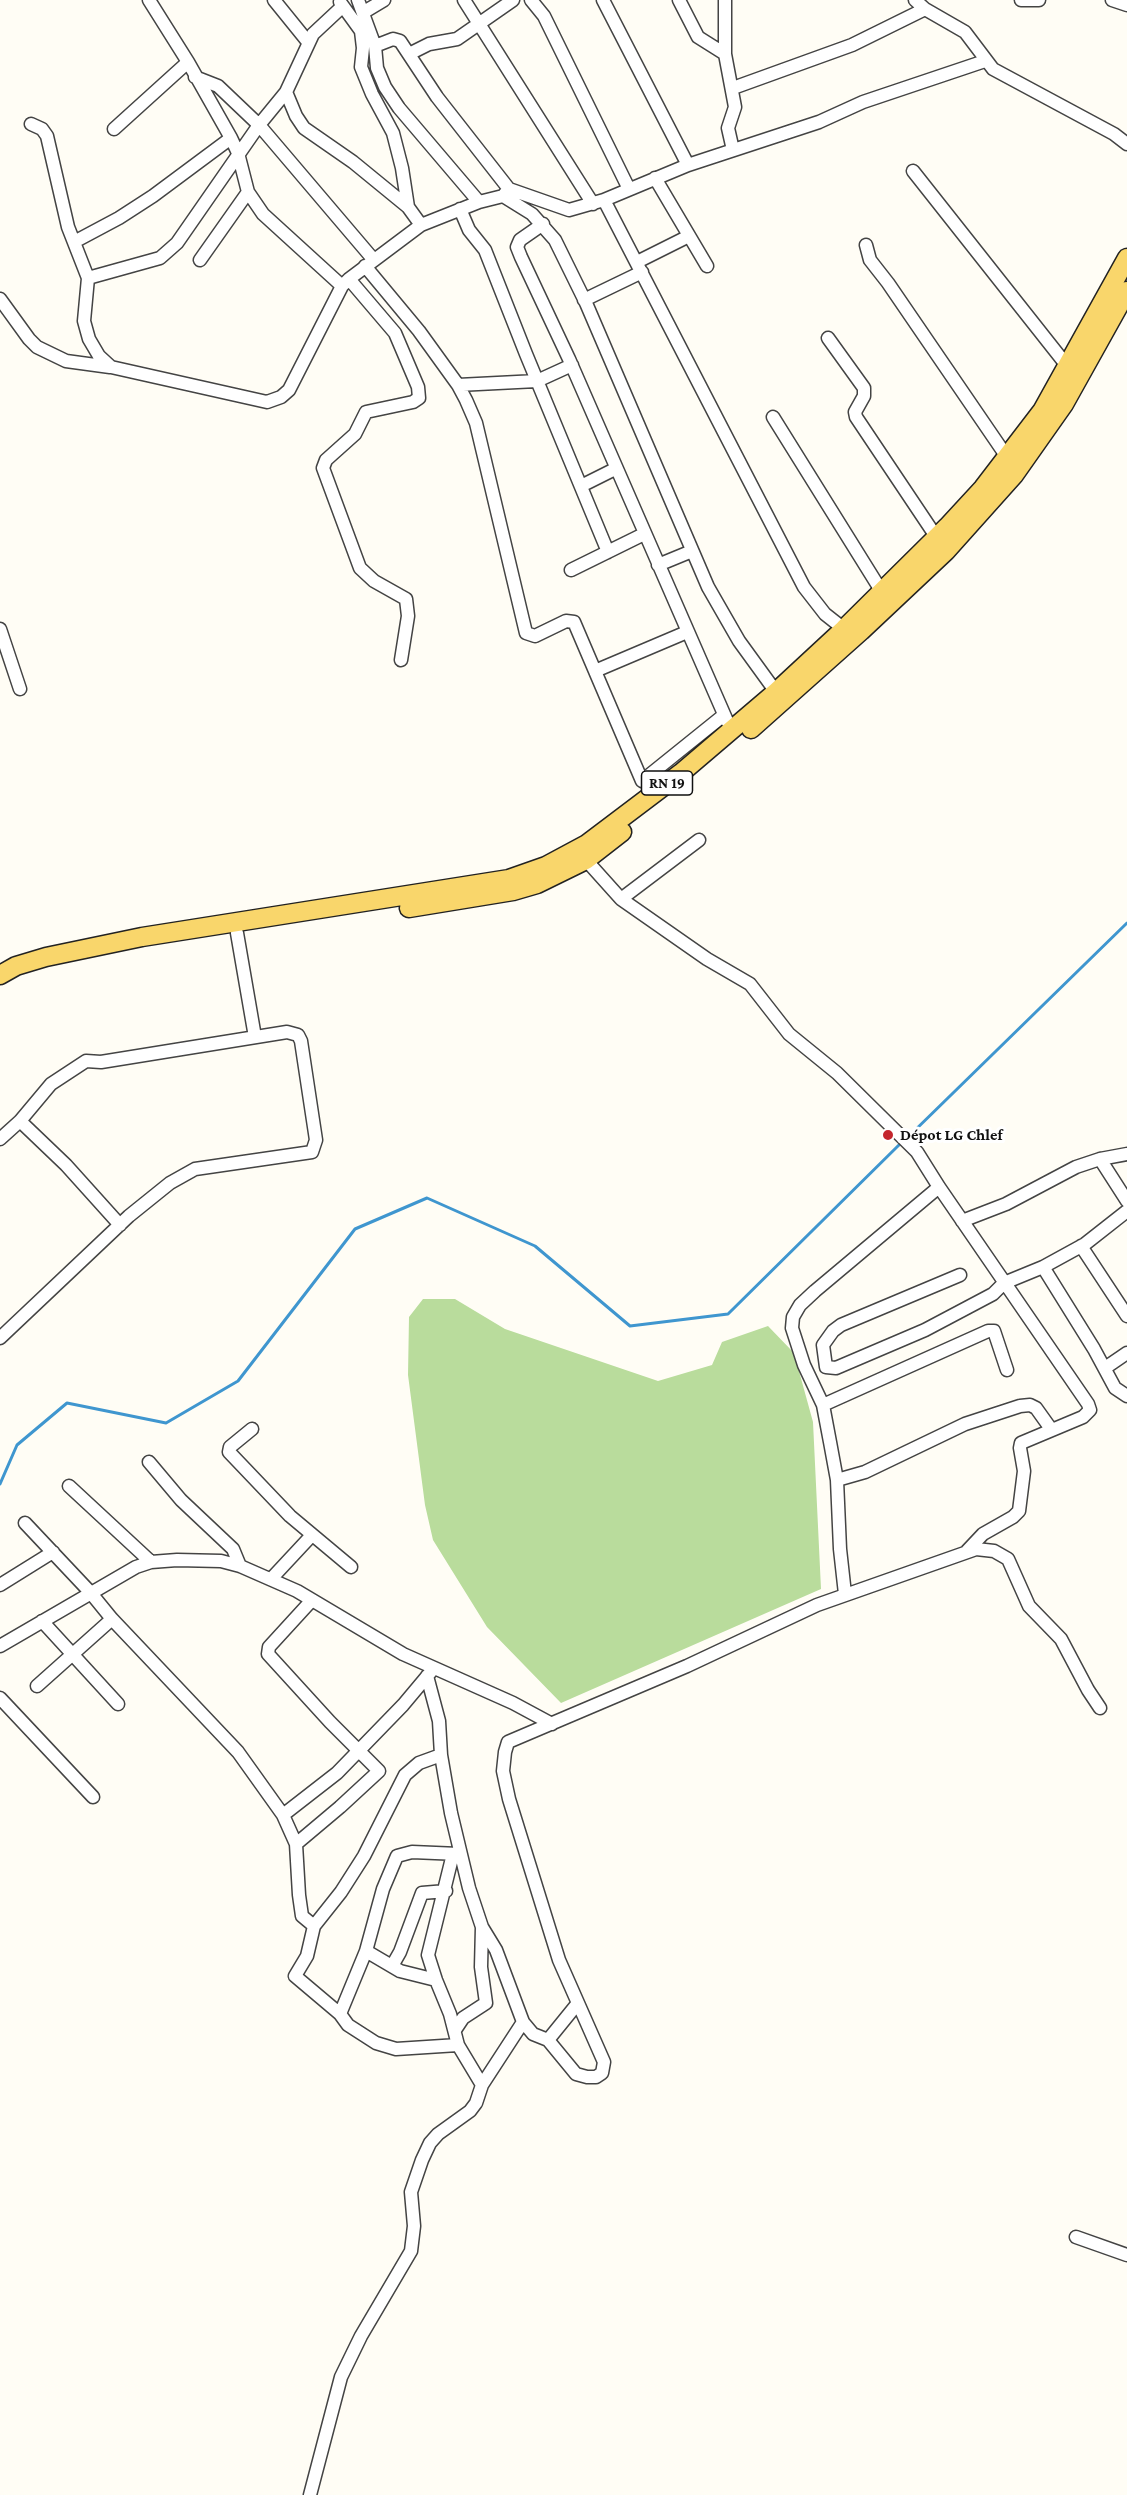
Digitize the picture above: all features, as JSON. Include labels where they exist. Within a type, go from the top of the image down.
[{"type":"main road","name":"RN 19","points":[[588,853],[681,773],[727,722],[780,695],[882,592],[944,539],[1042,411],[1127,258]]},
{"type":"main road","name":"RN 19","points":[[0,989],[26,974],[62,963],[237,928],[511,885],[535,871],[567,863],[588,853],[780,695],[1014,475],[1048,429],[1127,291]]},
{"type":"main road","name":"RN 19","points":[[0,975],[16,966],[46,957],[142,937],[237,928]]},
{"type":"street","points":[[274,0],[308,42]]},
{"type":"street","points":[[358,0],[375,46],[377,68],[385,87],[399,108],[479,202]]},
{"type":"street","points":[[364,12],[384,0]]},
{"type":"street","points":[[464,0],[640,267],[804,587],[825,614],[844,629]]},
{"type":"street","points":[[409,54],[429,44],[457,39],[513,0]]},
{"type":"street","points":[[531,0],[544,16],[629,189]]},
{"type":"street","points":[[603,0],[688,165]]},
{"type":"street","points":[[679,0],[698,37],[725,54]]},
{"type":"street","points":[[725,0],[725,54],[735,107],[728,128],[733,150]]},
{"type":"street","points":[[915,0],[925,9],[965,32],[980,50],[985,61],[1000,74],[1114,134],[1127,144]]},
{"type":"street","points":[[1021,0],[1039,0]]},
{"type":"street","points":[[1112,0],[1127,5]]},
{"type":"street","points":[[155,2],[231,138],[238,153],[248,192],[263,214],[346,283],[395,333],[418,387],[419,398],[413,402],[366,412],[355,434],[326,460],[323,468],[360,568],[374,581],[406,599],[408,616],[401,660]]},
{"type":"street","points":[[88,278],[160,258],[177,243],[238,153],[286,92],[313,34],[341,3],[361,31],[363,48],[361,67],[372,94],[393,133],[402,168],[408,207]]},
{"type":"street","points":[[733,88],[852,45],[925,9]]},
{"type":"street","points":[[375,46],[396,39],[506,192],[543,224],[555,240],[584,300],[692,551],[723,616],[780,695]]},
{"type":"street","points":[[0,299],[37,347],[66,361],[111,367],[267,402],[281,397],[289,390],[346,283],[421,225],[506,192],[570,210],[598,202],[688,165],[819,122],[891,92],[985,61]]},
{"type":"street","points":[[114,129],[188,62]]},
{"type":"street","points":[[195,77],[218,86],[259,124],[369,263],[458,385],[476,423],[526,633],[535,636],[566,621],[574,622],[642,782],[727,722],[615,469],[572,365],[517,248],[520,240],[543,224]]},
{"type":"street","points":[[286,92],[304,128],[353,162],[408,207],[421,225]]},
{"type":"street","points":[[31,124],[42,129],[47,136],[68,227],[88,278],[84,321],[89,339],[99,356],[111,367]]},
{"type":"street","points":[[74,242],[119,218],[153,196],[231,138]]},
{"type":"street","points":[[913,171],[1068,367]]},
{"type":"street","points":[[656,178],[707,266]]},
{"type":"street","points":[[200,260],[248,192]]},
{"type":"street","points":[[460,209],[469,230],[485,250],[608,552]]},
{"type":"street","points":[[584,300],[689,236]]},
{"type":"street","points":[[866,245],[870,260],[1007,457]]},
{"type":"street","points":[[828,338],[864,388],[864,396],[855,412],[856,417],[944,539]]},
{"type":"street","points":[[458,385],[537,381],[572,365]]},
{"type":"street","points":[[772,417],[882,592]]},
{"type":"street","points":[[581,486],[615,469]]},
{"type":"street","points":[[571,570],[644,534]]},
{"type":"street","points":[[658,565],[692,551]]},
{"type":"street","points":[[0,629],[20,689]]},
{"type":"street","points":[[595,671],[687,632]]},
{"type":"street","points":[[621,899],[699,840]]},
{"type":"street","points":[[588,853],[621,899],[707,958],[750,984],[789,1034],[837,1073],[917,1152],[1090,1407],[1088,1413],[1083,1417],[1025,1440],[1020,1445],[1024,1471],[1019,1511],[1013,1517],[983,1534],[966,1551]]},
{"type":"street","points":[[237,928],[255,1037]]},
{"type":"street","points":[[0,1139],[20,1121],[51,1084],[86,1061],[101,1062],[287,1032],[298,1035],[316,1140],[312,1152],[195,1169],[148,1198],[0,1338]]},
{"type":"street","points":[[20,1121],[66,1165],[120,1225]]},
{"type":"street","points":[[962,1221],[1006,1203],[1076,1167],[1100,1159],[1127,1154]]},
{"type":"street","points":[[1100,1159],[1127,1201]]},
{"type":"street","points":[[844,1594],[837,1480],[823,1405],[804,1365],[792,1328],[793,1317],[800,1305],[815,1291],[939,1187]]},
{"type":"street","points":[[960,1275],[841,1325],[833,1331],[824,1345],[826,1367],[836,1368],[925,1330],[993,1294],[1004,1283],[1082,1246],[1127,1211]]},
{"type":"street","points":[[1082,1246],[1127,1316]]},
{"type":"street","points":[[1043,1266],[1115,1388],[1127,1396]]},
{"type":"street","points":[[823,1405],[988,1331],[994,1331],[1007,1370]]},
{"type":"street","points":[[1105,1368],[1127,1353]]},
{"type":"street","points":[[837,1480],[866,1472],[965,1424],[1020,1406],[1030,1405],[1036,1408],[1052,1429]]},
{"type":"street","points":[[252,1429],[230,1446],[229,1452],[290,1516],[351,1567]]},
{"type":"street","points":[[149,1462],[181,1500],[233,1549],[240,1566]]},
{"type":"street","points":[[69,1486],[151,1562]]},
{"type":"street","points":[[26,1522],[112,1619],[238,1752],[283,1815],[296,1844],[301,1910],[305,1919],[314,1926]]},
{"type":"street","points":[[271,1579],[312,1535]]},
{"type":"street","points":[[431,1672],[439,1721],[441,1755],[457,1854],[482,1928],[496,1950],[523,2022],[533,2034],[548,2040],[576,2074],[588,2077],[596,2077],[602,2073],[604,2062],[559,1960],[503,1771],[508,1742],[844,1594],[966,1551],[987,1549],[1008,1559],[1029,1606],[1061,1639],[1100,1708]]},
{"type":"street","points":[[0,1585],[53,1552]]},
{"type":"street","points":[[0,1646],[136,1567],[151,1562],[221,1561],[271,1579],[312,1600],[431,1672],[513,1702],[552,1724]]},
{"type":"street","points":[[296,1844],[378,1773],[378,1768],[268,1654],[269,1647],[312,1600]]},
{"type":"street","points":[[37,1686],[112,1619]]},
{"type":"street","points":[[42,1621],[118,1704]]},
{"type":"street","points":[[283,1815],[337,1773],[404,1705],[431,1672]]},
{"type":"street","points":[[0,1698],[93,1797]]},
{"type":"street","points":[[441,1755],[419,1763],[405,1775],[364,1856],[341,1892],[314,1926],[307,1956],[295,1976],[340,2014],[348,2025],[376,2043],[396,2049],[458,2044]]},
{"type":"street","points":[[340,2014],[366,1951],[383,1889],[397,1856],[412,1852],[457,1854]]},
{"type":"street","points":[[457,1854],[428,1955],[458,2044],[482,2085]]},
{"type":"street","points":[[392,1966],[400,1952],[422,1893],[446,1891]]},
{"type":"street","points":[[455,2030],[463,2018],[486,2002],[481,1967],[482,1928]]},
{"type":"street","points":[[366,1951],[392,1966],[435,1980]]},
{"type":"street","points":[[548,2040],[578,2003]]},
{"type":"street","points":[[310,2495],[341,2378],[361,2336],[411,2250],[414,2226],[411,2192],[422,2160],[430,2143],[438,2134],[470,2111],[476,2103],[482,2085],[523,2022]]},
{"type":"street","points":[[1076,2237],[1127,2255]]},
{"type":"green space","points":[[423,1299],[455,1299],[505,1329],[658,1381],[712,1365],[722,1342],[768,1326],[794,1353],[813,1422],[821,1589],[561,1703],[487,1627],[433,1540],[425,1505],[408,1375],[409,1317]]},
{"type":"waterway","points":[[907,1138],[1127,923]]},
{"type":"waterway","points":[[0,1484],[17,1445],[67,1403],[166,1423],[238,1381],[355,1229],[427,1198],[535,1246],[630,1326],[728,1314],[902,1142]]},
{"type":"place","name":"Dépot LG Chlef","points":[[888,1135]]}]
